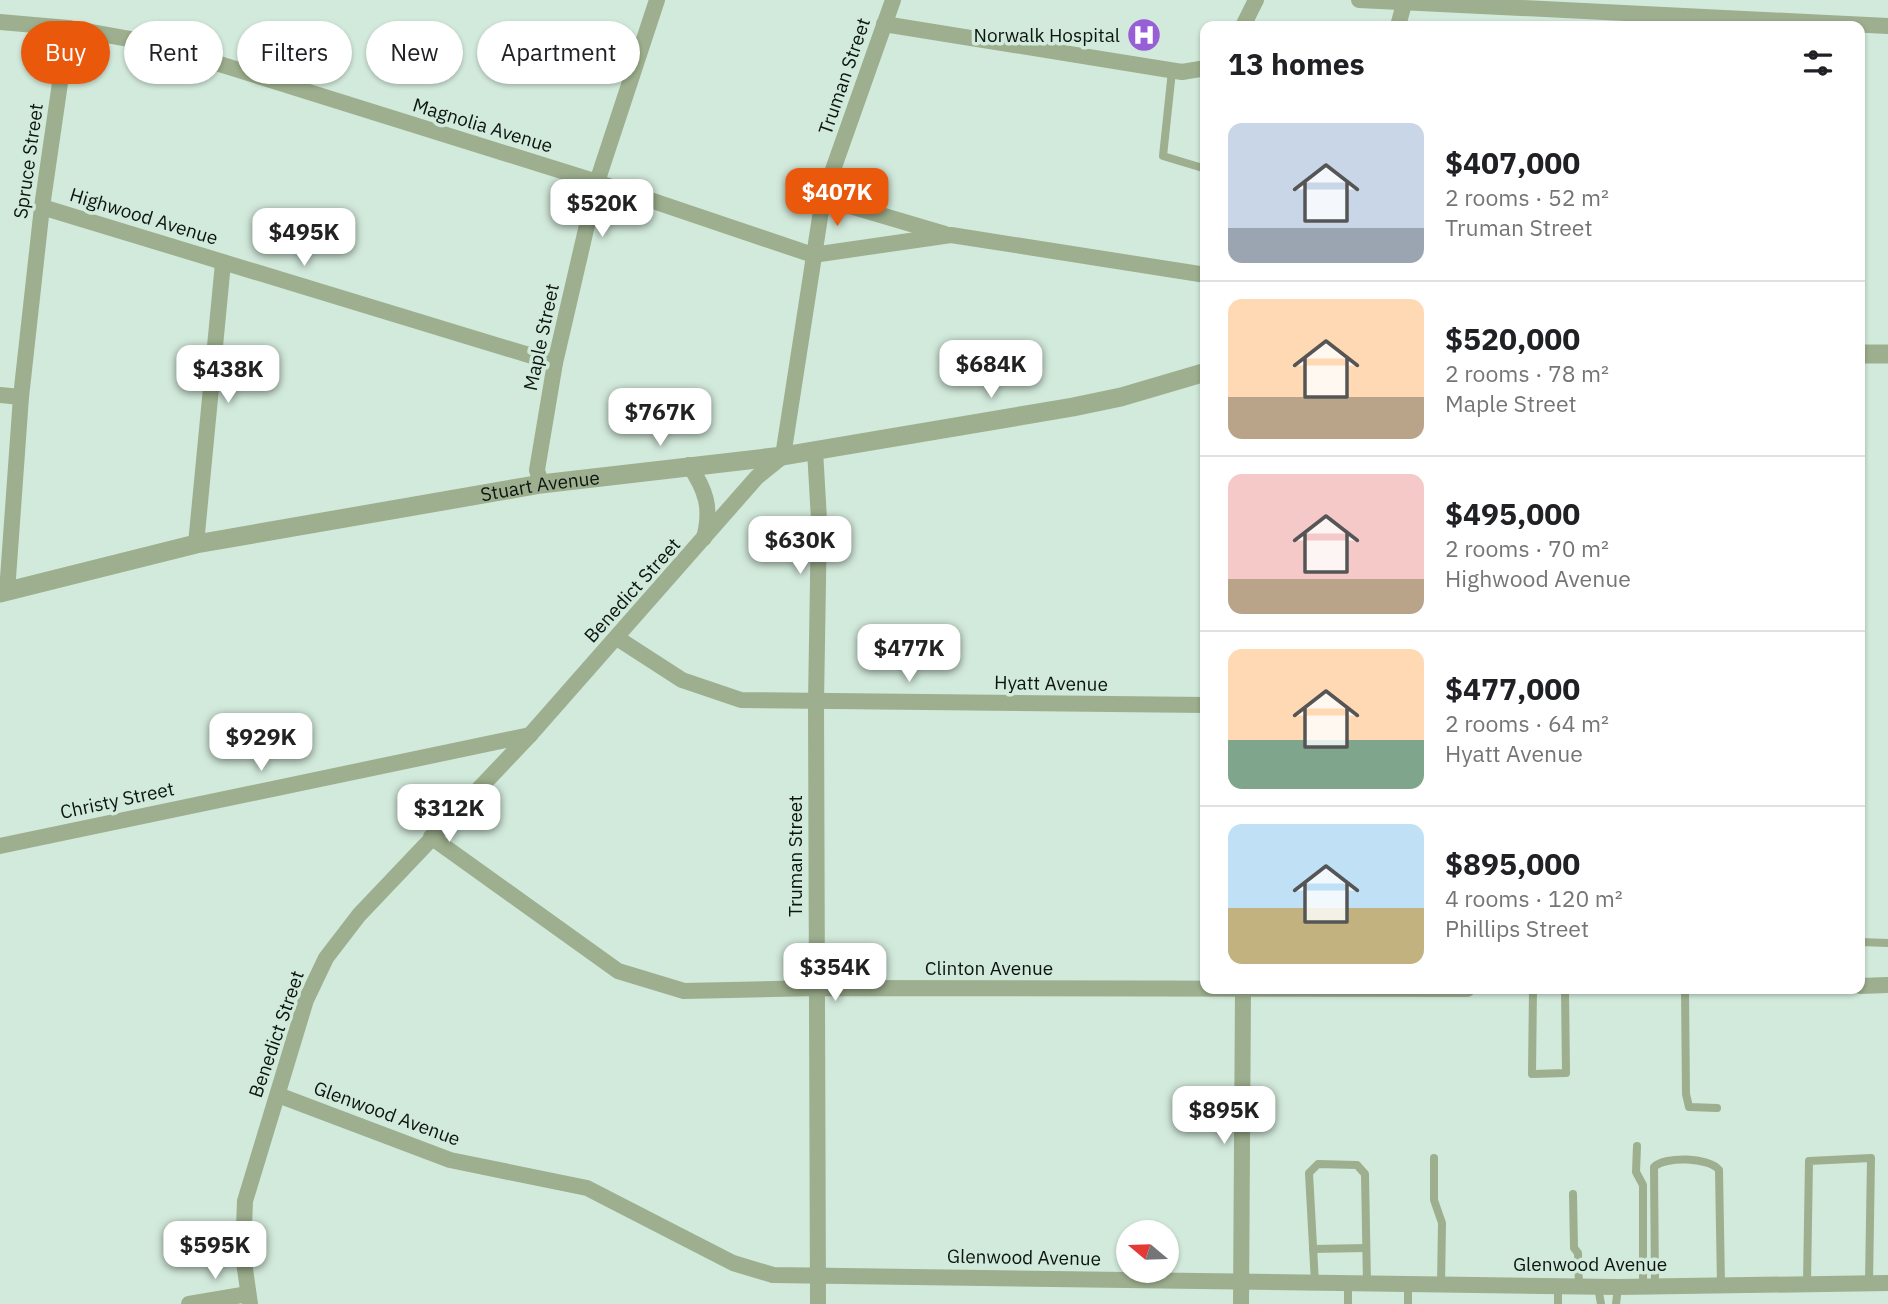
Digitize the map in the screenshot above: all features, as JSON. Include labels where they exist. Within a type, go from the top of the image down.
[{"type":"street","name":"Maple Street","points":[[541,484],[537,470],[555,363],[597,182],[657,0]]},
{"type":"street","name":"Truman Street","points":[[783,456],[823,198],[893,0]]},
{"type":"street","points":[[1246,21],[1256,0]]},
{"type":"street","points":[[1359,0],[1791,21]]},
{"type":"street","points":[[1399,21],[1405,1]]},
{"type":"street","name":"Magnolia Avenue","points":[[0,22],[21,24]]},
{"type":"street","points":[[884,24],[1172,71],[1200,69]]},
{"type":"street","points":[[1865,25],[1888,26]]},
{"type":"street","name":"Magnolia Avenue","points":[[110,36],[152,43],[597,182],[813,255],[951,235]]},
{"type":"street","name":"Spruce Street","points":[[4,592],[20,397],[42,207],[60,84]]},
{"type":"street","name":"Magnolia Avenue","points":[[823,198],[951,235],[1200,274]]},
{"type":"street","name":"Highwood Avenue","points":[[42,207],[555,363]]},
{"type":"street","points":[[196,544],[223,262]]},
{"type":"street","points":[[1865,354],[1888,354]]},
{"type":"street","name":"Stuart Avenue","points":[[4,592],[196,544],[541,484],[783,456],[1085,404],[1200,374]]},
{"type":"street","points":[[0,395],[20,397]]},
{"type":"street","name":"Truman Street","points":[[815,450],[819,520],[816,702],[818,1304]]},
{"type":"street","name":"Benedict Street","points":[[249,1299],[243,1236],[245,1201],[306,1000],[326,958],[359,915],[530,735],[703,542],[757,477],[783,456]]},
{"type":"street","name":"Benedict Street","points":[[689,466],[706,493],[708,523],[703,542]]},
{"type":"street","name":"Hyatt Avenue","points":[[617,638],[682,680],[741,700],[1200,705]]},
{"type":"street","name":"Christy Street","points":[[0,846],[530,735]]},
{"type":"street","name":"Clinton Avenue","points":[[431,837],[618,971],[684,991],[816,988],[1200,990]]},
{"type":"street","points":[[1865,986],[1888,985]]},
{"type":"street","points":[[1241,1304],[1243,994]]},
{"type":"street","name":"Glenwood Avenue","points":[[278,1095],[450,1160],[587,1188],[755,1272],[773,1275],[1598,1287],[1888,1283]]},
{"type":"street","points":[[189,1304],[249,1299]]},
{"type":"lane","points":[[1172,71],[1163,156],[1200,167]]},
{"type":"lane","points":[[1865,942],[1887,943],[1888,954]]},
{"type":"lane","points":[[1533,994],[1532,1074],[1566,1073],[1565,994]]},
{"type":"lane","points":[[1685,994],[1686,1094],[1689,1107],[1717,1108]]},
{"type":"lane","points":[[1637,1146],[1636,1172],[1643,1185],[1649,1286]]},
{"type":"lane","points":[[1434,1158],[1434,1200],[1442,1223],[1441,1285]]},
{"type":"lane","points":[[1807,1283],[1809,1161],[1871,1158],[1869,1283]]},
{"type":"lane","points":[[1649,1286],[1654,1167],[1667,1162],[1705,1161],[1714,1164],[1718,1170],[1721,1284]]},
{"type":"lane","points":[[1315,1283],[1309,1172],[1318,1164],[1362,1167],[1365,1174],[1367,1284]]},
{"type":"lane","points":[[1573,1194],[1578,1286]]},
{"type":"lane","points":[[1313,1249],[1367,1248]]},
{"type":"lane","points":[[1348,1284],[1348,1304]]},
{"type":"lane","points":[[1408,1284],[1408,1304]]},
{"type":"lane","points":[[1558,1286],[1558,1304]]},
{"type":"lane","points":[[1598,1287],[1601,1304]]},
{"type":"lane","points":[[1616,1304],[1618,1287]]},
{"type":"place","name":"Norwalk Hospital","points":[[1144,35]]}]
